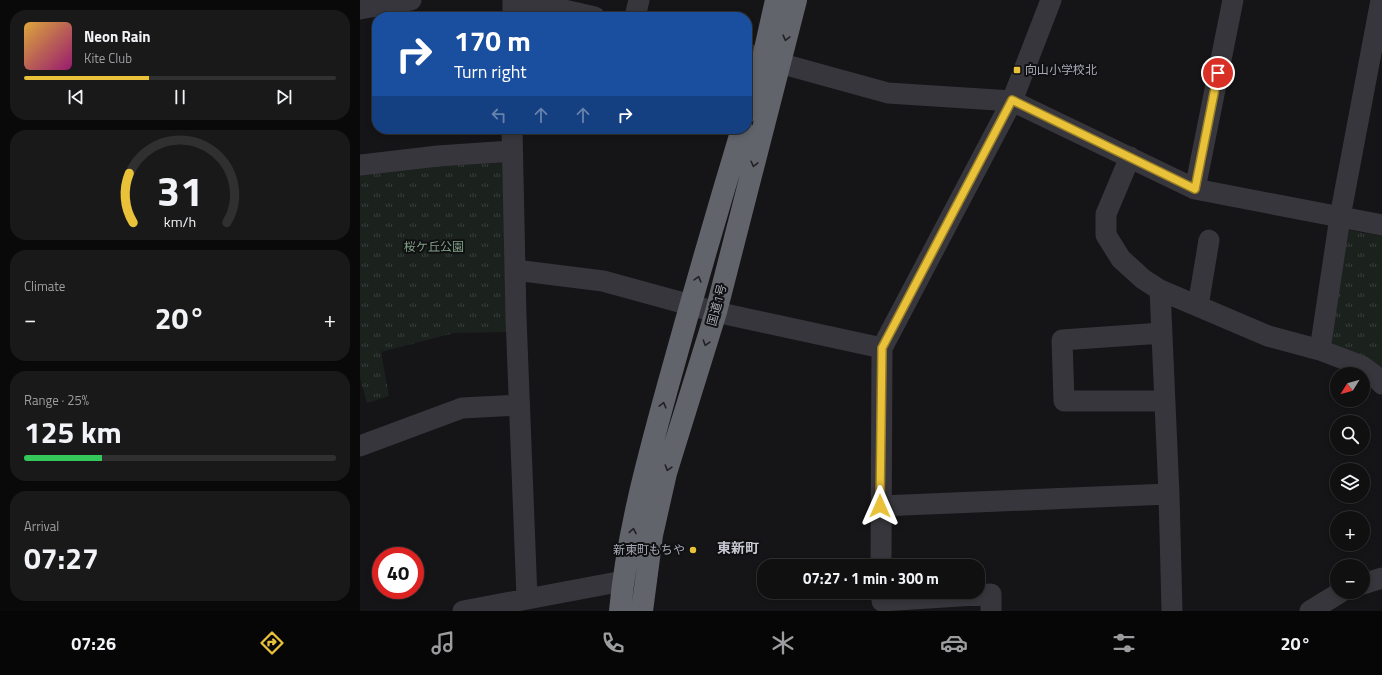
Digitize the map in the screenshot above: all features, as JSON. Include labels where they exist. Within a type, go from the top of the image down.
[{"type":"highway","name":"国道1号","points":[[752,117],[776,0]]},
{"type":"highway","name":"国道1号","points":[[752,95],[763,58],[796,0]]},
{"type":"highway","points":[[620,611],[623,581],[644,474],[690,304],[741,134]]},
{"type":"highway","name":"国道1号","points":[[642,611],[652,535],[666,473],[716,312],[749,134]]},
{"type":"street","points":[[360,9],[411,0]]},
{"type":"street","points":[[513,0],[513,12]]},
{"type":"street","points":[[520,0],[573,12]]},
{"type":"street","points":[[636,12],[639,0]]},
{"type":"street","points":[[881,559],[882,348],[1012,100],[1051,0]]},
{"type":"street","points":[[1195,189],[1233,0]]},
{"type":"street","points":[[1320,350],[1340,217],[1376,65],[1381,0]]},
{"type":"street","points":[[763,58],[888,93],[1012,100],[1195,189],[1382,225]]},
{"type":"street","points":[[512,134],[519,405],[528,598]]},
{"type":"street","points":[[360,165],[512,151]]},
{"type":"street","points":[[1130,157],[1106,214],[1106,235],[1121,259],[1143,279],[1160,290],[1268,336],[1320,350],[1362,366],[1374,374],[1382,384]]},
{"type":"street","points":[[1198,306],[1209,240]]},
{"type":"street","points":[[515,270],[603,280],[716,312],[882,348]]},
{"type":"street","points":[[1160,290],[1169,494],[1172,611]]},
{"type":"street","points":[[1162,332],[1062,340],[1064,401],[1165,402]]},
{"type":"street","points":[[360,446],[462,408],[519,405]]},
{"type":"street","points":[[880,506],[1169,494]]},
{"type":"street","points":[[1370,582],[1382,578]]},
{"type":"street","points":[[463,611],[623,581]]},
{"type":"street","points":[[882,601],[942,604],[991,594],[991,611]]},
{"type":"street","points":[[1310,611],[1330,599]]},
{"type":"green space","name":"桜ケ丘公園","points":[[499,158],[504,164],[508,332],[454,333],[381,352],[389,396],[367,403],[360,378],[360,173]]},
{"type":"green space","points":[[1348,230],[1382,236],[1382,369],[1331,343]]},
{"type":"place","name":"向山小学校北","points":[[1017,70]]},
{"type":"place","name":"新東町もちや","points":[[693,550]]},
{"type":"district","name":"東新町","points":[[738,548]]},
{"type":"route","points":[[880,506],[882,348],[1012,100],[1195,189],[1218,73]]}]
